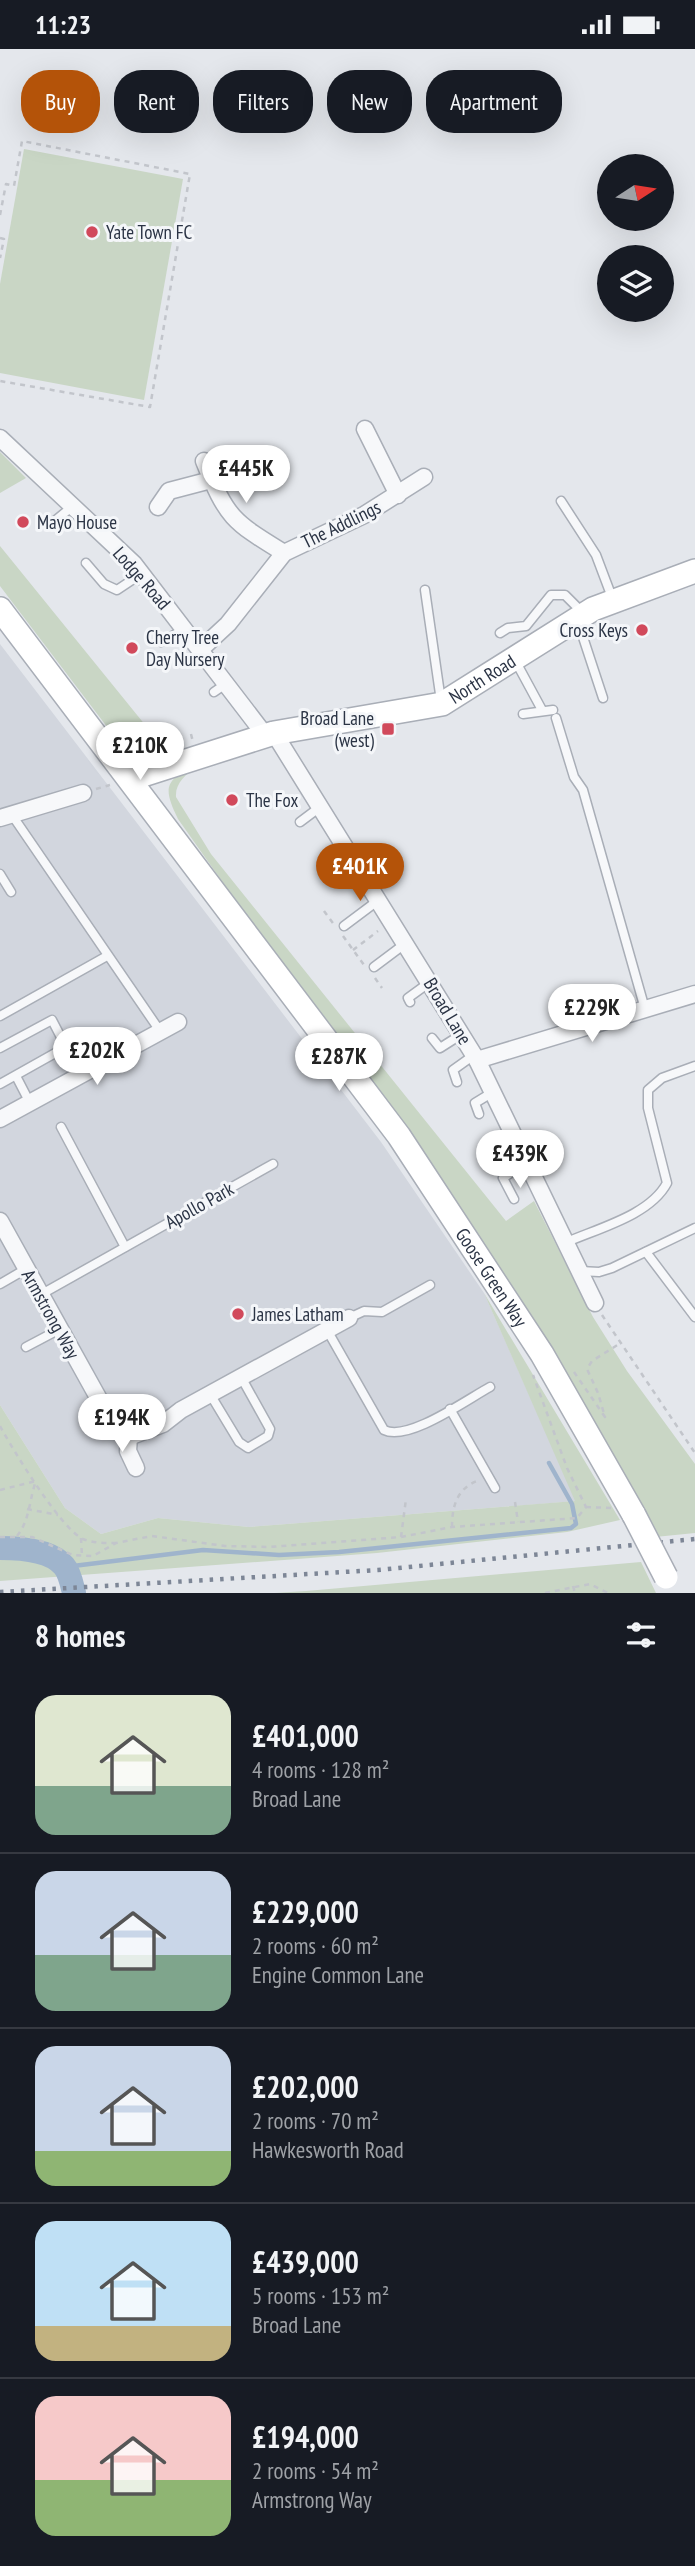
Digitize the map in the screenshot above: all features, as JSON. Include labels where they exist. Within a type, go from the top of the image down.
[{"type":"main road","name":"North Road","points":[[130,779],[269,734],[442,704],[581,617],[613,600],[694,573]]},
{"type":"main road","name":"Goose Green Way","points":[[0,609],[399,1136],[542,1354],[634,1515],[669,1585]]},
{"type":"main road","points":[[158,818],[161,785],[173,763]]},
{"type":"street","name":"The Addlings","points":[[365,429],[398,495]]},
{"type":"street","name":"Lodge Road","points":[[0,438],[141,573],[201,649],[220,687],[269,734]]},
{"type":"street","points":[[204,461],[221,505],[240,526],[284,553]]},
{"type":"street","name":"The Addlings","points":[[201,649],[228,625],[284,553],[398,495],[424,478]]},
{"type":"street","points":[[158,507],[169,491],[211,480]]},
{"type":"street","name":"Broad Lane","points":[[269,734],[380,899],[462,1034],[595,1303]]},
{"type":"street","points":[[6,817],[83,793]]},
{"type":"street","points":[[475,1057],[695,994]]},
{"type":"street","points":[[0,1119],[178,1022]]},
{"type":"street","name":"Armstrong Way","points":[[0,1221],[114,1428],[129,1437]]},
{"type":"street","points":[[136,1468],[128,1451],[129,1437],[163,1424],[210,1394],[349,1318]]},
{"type":"lane","points":[[561,501],[596,555],[613,600]]},
{"type":"lane","points":[[51,524],[73,506]]},
{"type":"lane","points":[[86,563],[104,584],[117,590],[141,573]]},
{"type":"lane","points":[[425,590],[442,704]]},
{"type":"lane","points":[[500,633],[532,622],[551,595],[565,595],[581,617],[603,698]]},
{"type":"lane","points":[[160,642],[185,629]]},
{"type":"lane","points":[[514,660],[542,711]]},
{"type":"lane","points":[[523,714],[542,711],[555,714],[574,777],[583,790],[645,1009]]},
{"type":"lane","points":[[300,822],[320,807]]},
{"type":"lane","points":[[6,817],[160,1031]]},
{"type":"lane","points":[[0,873],[11,892]]},
{"type":"lane","points":[[344,926],[380,899]]},
{"type":"lane","points":[[374,967],[406,943]]},
{"type":"lane","points":[[0,1016],[107,956]]},
{"type":"lane","points":[[410,1002],[408,998],[430,982]]},
{"type":"lane","points":[[0,1048],[52,1020],[66,1047],[0,1084]]},
{"type":"lane","points":[[432,1038],[440,1048],[462,1034]]},
{"type":"lane","points":[[457,1082],[453,1070],[475,1057]]},
{"type":"lane","points":[[567,1243],[639,1210],[661,1193],[667,1182],[648,1108],[648,1090],[662,1077],[695,1066]]},
{"type":"lane","points":[[16,1076],[30,1103]]},
{"type":"lane","points":[[480,1114],[475,1103],[493,1092]]},
{"type":"lane","points":[[61,1127],[125,1247]]},
{"type":"lane","points":[[514,1199],[503,1178],[527,1162]]},
{"type":"lane","name":"Apollo Park","points":[[40,1295],[273,1164]]},
{"type":"lane","points":[[580,1271],[599,1272],[695,1228]]},
{"type":"lane","points":[[646,1252],[695,1317]]},
{"type":"lane","points":[[0,1284],[26,1269]]},
{"type":"lane","points":[[349,1318],[364,1311],[382,1312],[430,1285]]},
{"type":"lane","points":[[26,1347],[60,1329]]},
{"type":"lane","points":[[327,1330],[384,1430],[399,1434],[408,1432],[489,1387]]},
{"type":"lane","points":[[210,1394],[239,1442],[248,1448],[268,1436],[270,1429],[241,1377]]},
{"type":"lane","points":[[450,1409],[495,1488]]},
{"type":"path","points":[[0,215],[6,184],[14,186],[22,141],[190,173],[149,407],[0,381]]},
{"type":"path","points":[[0,238],[4,239],[0,258]]},
{"type":"path","points":[[83,793],[130,779]]},
{"type":"path","points":[[324,911],[382,988]]},
{"type":"path","points":[[353,950],[392,920]]},
{"type":"path","points":[[595,1303],[619,1344],[695,1453]]},
{"type":"path","points":[[568,1365],[605,1417],[587,1369],[592,1361],[619,1344]]},
{"type":"path","points":[[0,1537],[32,1537],[73,1555],[93,1556],[116,1543],[152,1536],[269,1548],[401,1537],[452,1527],[575,1517],[586,1507],[566,1468],[533,1382],[533,1361],[542,1354]]},
{"type":"path","points":[[0,1426],[22,1465],[60,1516],[81,1538],[116,1543]]},
{"type":"path","points":[[0,1490],[36,1481]]},
{"type":"path","points":[[17,1536],[27,1524],[27,1509],[36,1481]]},
{"type":"path","points":[[452,1527],[452,1512],[458,1497],[465,1486],[477,1481]]},
{"type":"path","points":[[401,1537],[406,1499]]},
{"type":"path","points":[[515,1502],[518,1521]]},
{"type":"path","points":[[27,1509],[60,1516]]},
{"type":"path","points":[[81,1538],[82,1556]]},
{"type":"path","points":[[545,1593],[573,1585],[590,1584],[608,1593]]},
{"type":"path","points":[[573,1585],[575,1593]]},
{"type":"shaded area","points":[[0,644],[381,1142],[484,1293],[576,1501],[249,1527],[158,1518],[101,1534],[65,1508],[0,1405]]},
{"type":"green space","name":"Yate Town FC","points":[[24,149],[183,179],[144,400],[0,373],[0,284]]},
{"type":"green space","points":[[0,452],[26,478],[0,493]]},
{"type":"green space","points":[[0,546],[163,747],[114,736],[0,586]]},
{"type":"green space","points":[[196,766],[179,783],[176,797],[211,854],[506,1221],[534,1201],[593,1317],[627,1371],[695,1464],[695,1533],[655,1537],[249,926],[250,921],[178,819],[170,800],[169,786],[178,776]]},
{"type":"green space","points":[[484,1293],[620,1520],[567,1532],[377,1553],[0,1581],[0,1405],[65,1508],[101,1534],[158,1518],[249,1527],[575,1501]]},
{"type":"green space","points":[[641,1562],[656,1593],[275,1593],[306,1591]]},
{"type":"waterway","points":[[65,1567],[203,1550],[279,1555],[339,1552],[571,1528],[576,1524],[572,1504],[549,1463]]},
{"type":"waterway","points":[[0,1548],[34,1551],[51,1556],[68,1572],[74,1593]]},
{"type":"railway","points":[[0,1592],[378,1570],[695,1539]]},
{"type":"place","name":"Yate Town FC","points":[[92,232]]},
{"type":"place","name":"Mayo House","points":[[23,522]]},
{"type":"place","name":"Cross Keys","points":[[642,630]]},
{"type":"place","name":"Cherry Tree Day Nursery","points":[[132,648]]},
{"type":"place","name":"Broad Lane (west)","points":[[388,729]]},
{"type":"place","name":"The Fox","points":[[232,800]]},
{"type":"place","name":"James Latham","points":[[238,1314]]}]
